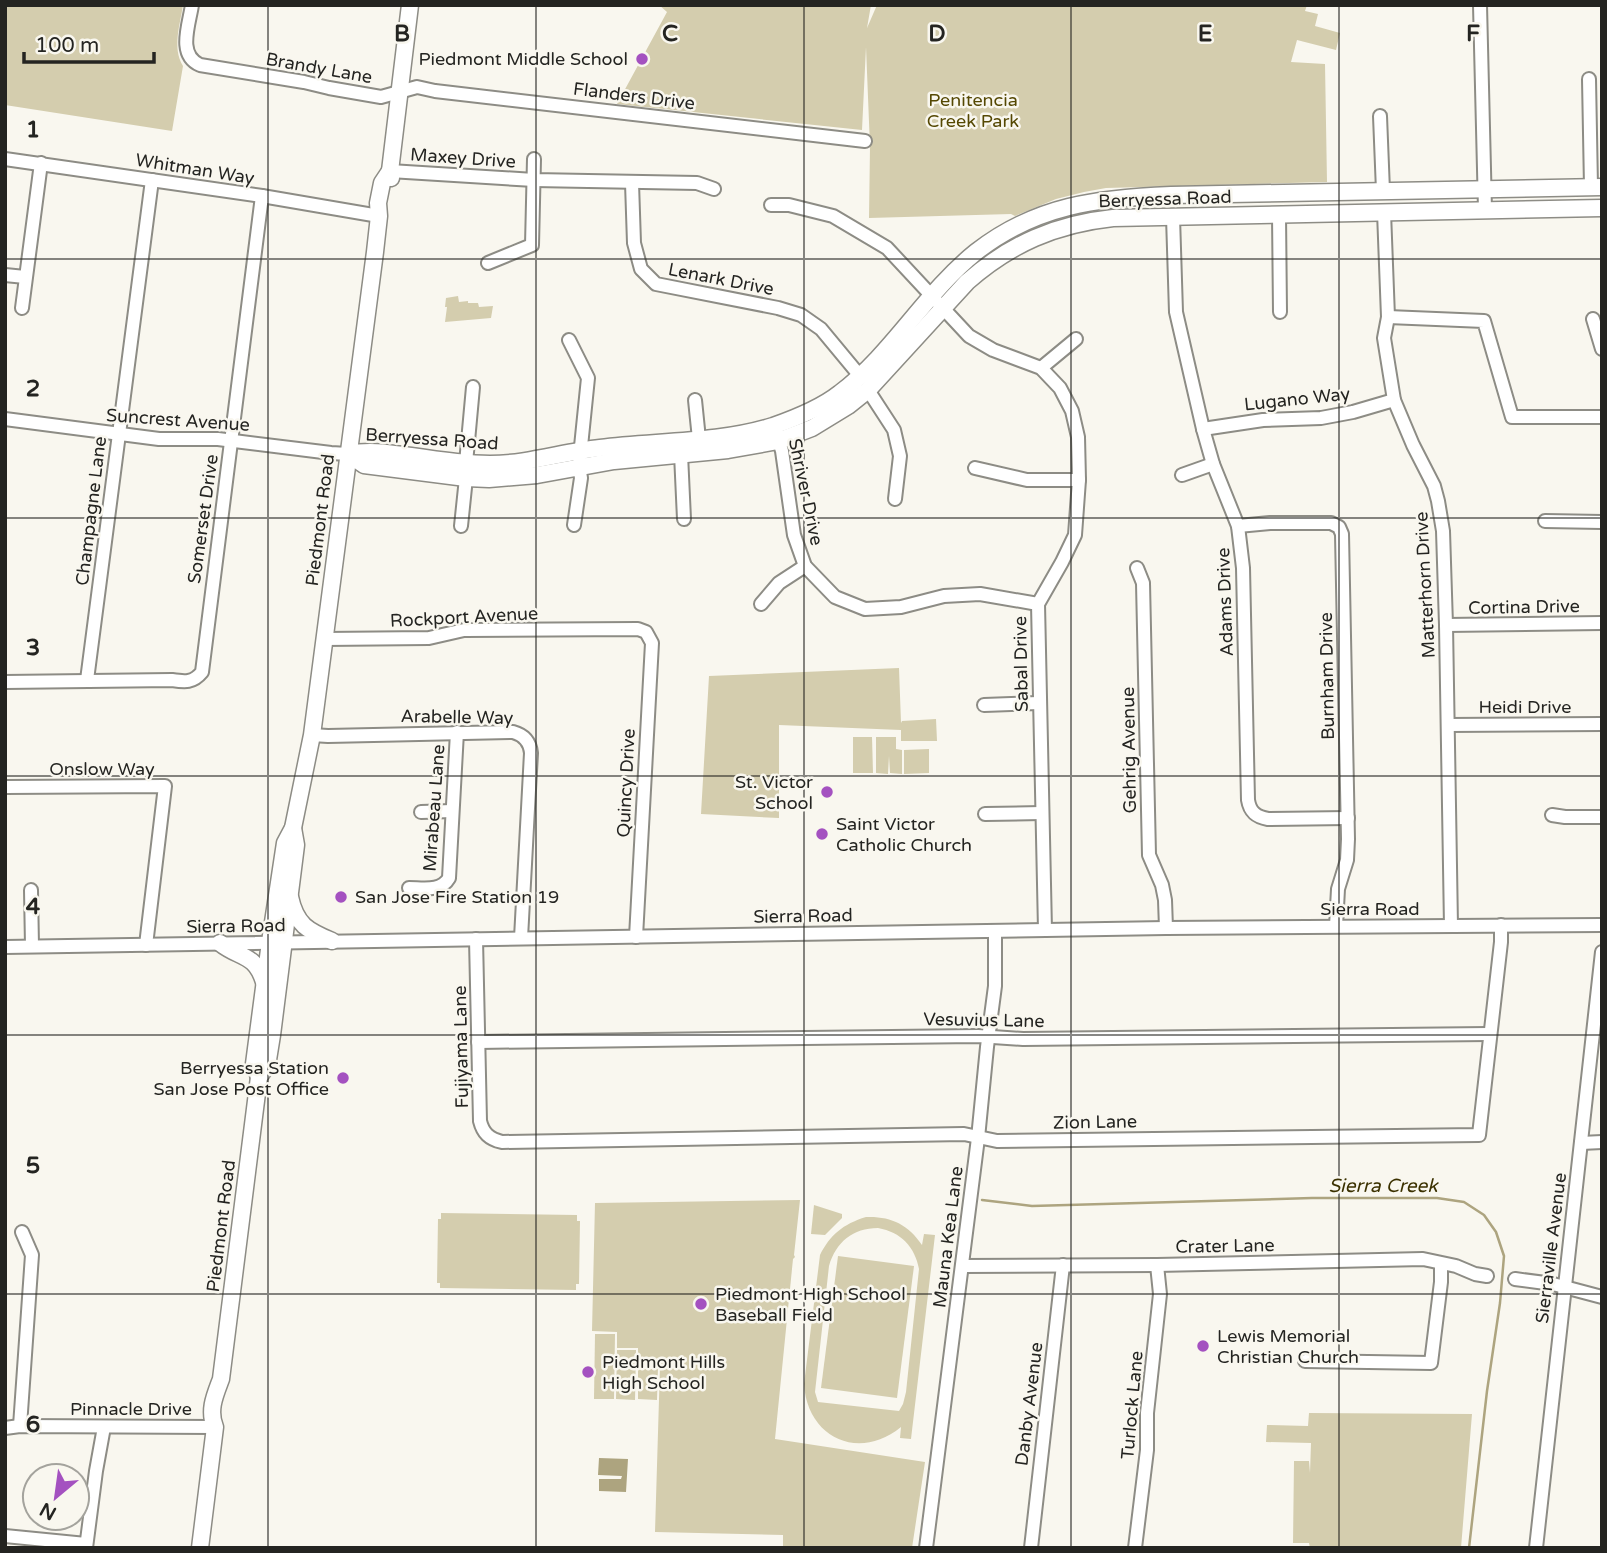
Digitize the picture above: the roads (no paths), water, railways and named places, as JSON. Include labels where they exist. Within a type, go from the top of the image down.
[{"type":"main road","name":"Piedmont Road","points":[[200,1548],[215,1427],[211,1417],[213,1401],[221,1379],[259,1077],[267,1066],[285,843],[293,828],[312,735],[379,216],[387,203],[392,185],[390,171],[410,5]]},
{"type":"main road","name":"Berryessa Road","points":[[348,454],[366,450],[466,470],[535,460],[580,458],[750,432],[776,433],[812,428],[848,406],[864,383],[938,302],[977,252],[1015,227],[1072,205],[1100,200],[1171,195],[1597,187]]},
{"type":"main road","points":[[1173,217],[1194,203],[1234,202],[1262,194]]},
{"type":"main road","points":[[1127,217],[1139,210],[1162,207],[1171,195]]},
{"type":"main road","name":"Berryessa Road","points":[[938,302],[985,266],[1022,243],[1050,231],[1084,222],[1127,217],[1602,208]]},
{"type":"main road","name":"Berryessa Road","points":[[580,458],[614,461],[728,450],[776,433]]},
{"type":"main road","name":"Piedmont Road","points":[[259,1077],[254,1065],[264,984],[289,891],[296,845],[293,828]]},
{"type":"main road","points":[[289,891],[296,916],[301,923],[332,941]]},
{"type":"main road","points":[[220,943],[230,951],[252,960],[261,972],[264,984]]},
{"type":"street","name":"Brandy Lane","points":[[192,5],[186,50],[191,60],[200,65],[378,96],[400,91]]},
{"type":"street","points":[[1480,5],[1485,210]]},
{"type":"street","points":[[1589,79],[1597,187]]},
{"type":"street","name":"Flanders Drive","points":[[400,91],[417,87],[865,141]]},
{"type":"street","points":[[1380,116],[1383,191]]},
{"type":"street","name":"Whitman Way","points":[[5,159],[262,196],[379,216]]},
{"type":"street","name":"Maxey Drive","points":[[534,159],[534,180]]},
{"type":"street","points":[[22,307],[41,163]]},
{"type":"street","name":"Maxey Drive","points":[[390,171],[534,180],[698,183],[714,189]]},
{"type":"street","name":"Champagne Lane","points":[[87,680],[152,180]]},
{"type":"street","points":[[488,263],[532,246],[534,180]]},
{"type":"street","name":"Lenark Drive","points":[[632,183],[634,243],[641,270],[656,284],[778,308],[801,315],[821,329],[864,383],[894,430],[900,456],[895,499]]},
{"type":"street","name":"Somerset Drive","points":[[87,680],[185,682],[191,681],[202,672],[262,196]]},
{"type":"street","points":[[771,205],[789,205],[833,216],[887,248],[969,336],[993,350],[1041,368],[1076,339]]},
{"type":"street","name":"Matterhorn Drive","points":[[1384,212],[1388,317],[1384,338],[1394,400],[1434,486],[1443,531],[1451,926]]},
{"type":"street","points":[[1279,215],[1280,312]]},
{"type":"street","name":"Adams Drive","points":[[1173,217],[1176,312],[1213,464],[1238,526],[1243,568],[1249,807],[1260,818],[1268,819],[1348,818]]},
{"type":"street","points":[[5,275],[24,277]]},
{"type":"street","points":[[1388,317],[1484,321],[1513,417],[1602,417]]},
{"type":"street","points":[[1593,319],[1602,349]]},
{"type":"street","points":[[569,340],[588,377],[580,458],[581,478],[574,525]]},
{"type":"street","name":"Sabal Drive","points":[[1041,368],[1059,388],[1072,411],[1078,436],[1079,480],[1075,535],[1038,604],[1045,930]]},
{"type":"street","points":[[461,526],[473,387]]},
{"type":"street","points":[[695,400],[699,439]]},
{"type":"street","name":"Lugano Way","points":[[1203,429],[1263,420],[1321,418],[1394,400]]},
{"type":"street","name":"Suncrest Avenue","points":[[5,419],[159,439],[218,439],[348,454]]},
{"type":"street","name":"Shriver Drive","points":[[776,433],[782,451],[794,535],[805,566],[835,597],[865,609],[901,607],[944,596],[980,594],[1038,604]]},
{"type":"street","points":[[681,454],[684,519]]},
{"type":"street","points":[[1182,475],[1213,464]]},
{"type":"street","points":[[975,468],[1027,480],[1079,480]]},
{"type":"street","points":[[1545,521],[1602,522]]},
{"type":"street","name":"Burnham Drive","points":[[1238,526],[1331,523],[1339,527],[1342,534],[1348,818],[1347,860],[1338,889],[1336,926]]},
{"type":"street","points":[[761,604],[779,583],[805,566]]},
{"type":"street","name":"Gehrig Avenue","points":[[1137,568],[1143,583],[1149,855],[1162,885],[1166,928]]},
{"type":"street","name":"Cortina Drive","points":[[1447,625],[1602,623]]},
{"type":"street","name":"Rockport Avenue","points":[[324,639],[429,638],[464,630],[638,629],[646,632]]},
{"type":"street","name":"Quincy Drive","points":[[636,937],[652,643],[646,632]]},
{"type":"street","points":[[5,682],[87,680]]},
{"type":"street","points":[[984,705],[1039,703]]},
{"type":"street","name":"Heidi Drive","points":[[1448,725],[1602,724]]},
{"type":"street","name":"Mirabeau Lane","points":[[409,888],[437,888],[444,885],[449,878],[457,732]]},
{"type":"street","name":"Arabelle Way","points":[[312,735],[513,732],[525,738],[531,749],[522,938]]},
{"type":"street","name":"Onslow Way","points":[[5,786],[165,786],[146,945]]},
{"type":"street","points":[[421,812],[452,811]]},
{"type":"street","points":[[985,814],[1042,813]]},
{"type":"street","points":[[1552,815],[1602,817]]},
{"type":"street","points":[[32,890],[32,946]]},
{"type":"street","name":"Zion Lane","points":[[502,1142],[964,1134],[997,1141],[1479,1135],[1501,925]]},
{"type":"street","name":"Sierra Road","points":[[5,947],[1166,928],[1602,925]]},
{"type":"street","name":"Mauna Kea Lane","points":[[926,1548],[995,986],[995,931]]},
{"type":"street","name":"Fujiyama Lane","points":[[476,939],[480,1121],[487,1135],[502,1142]]},
{"type":"street","name":"Sierraville Avenue","points":[[1536,1548],[1602,952]]},
{"type":"street","name":"Vesuvius Lane","points":[[478,1042],[1489,1034]]},
{"type":"street","points":[[1581,1143],[1602,1142]]},
{"type":"street","points":[[20,1426],[32,1255],[22,1232]]},
{"type":"street","name":"Crater Lane","points":[[962,1266],[1423,1259],[1487,1276]]},
{"type":"street","points":[[1305,1361],[1431,1363],[1441,1264]]},
{"type":"street","name":"Danby Avenue","points":[[1031,1548],[1063,1265]]},
{"type":"street","name":"Turlock Lane","points":[[1135,1548],[1160,1294],[1157,1265]]},
{"type":"street","points":[[1515,1279],[1564,1286],[1602,1297]]},
{"type":"street","points":[[5,1536],[86,1546],[104,1427]]},
{"type":"street","name":"Pinnacle Drive","points":[[5,1428],[215,1427]]},
{"type":"waterway","name":"Sierra Creek","points":[[982,1200],[1032,1206],[1312,1198],[1437,1198],[1464,1202],[1484,1215],[1496,1232],[1504,1256],[1469,1548]]},
{"type":"place","name":"Piedmont Middle School","points":[[642,59]]},
{"type":"place","name":"St. Victor School","points":[[827,792]]},
{"type":"place","name":"Saint Victor Catholic Church","points":[[822,834]]},
{"type":"place","name":"San Jose Fire Station 19","points":[[341,897]]},
{"type":"place","name":"Berryessa Station San Jose Post Office","points":[[343,1078]]},
{"type":"place","name":"Piedmont High School Baseball Field","points":[[701,1304]]},
{"type":"place","name":"Lewis Memorial Christian Church","points":[[1203,1346]]},
{"type":"place","name":"Piedmont Hills High School","points":[[588,1372]]},
{"type":"park label","name":"Penitencia Creek Park","points":[[973,110]]}]
